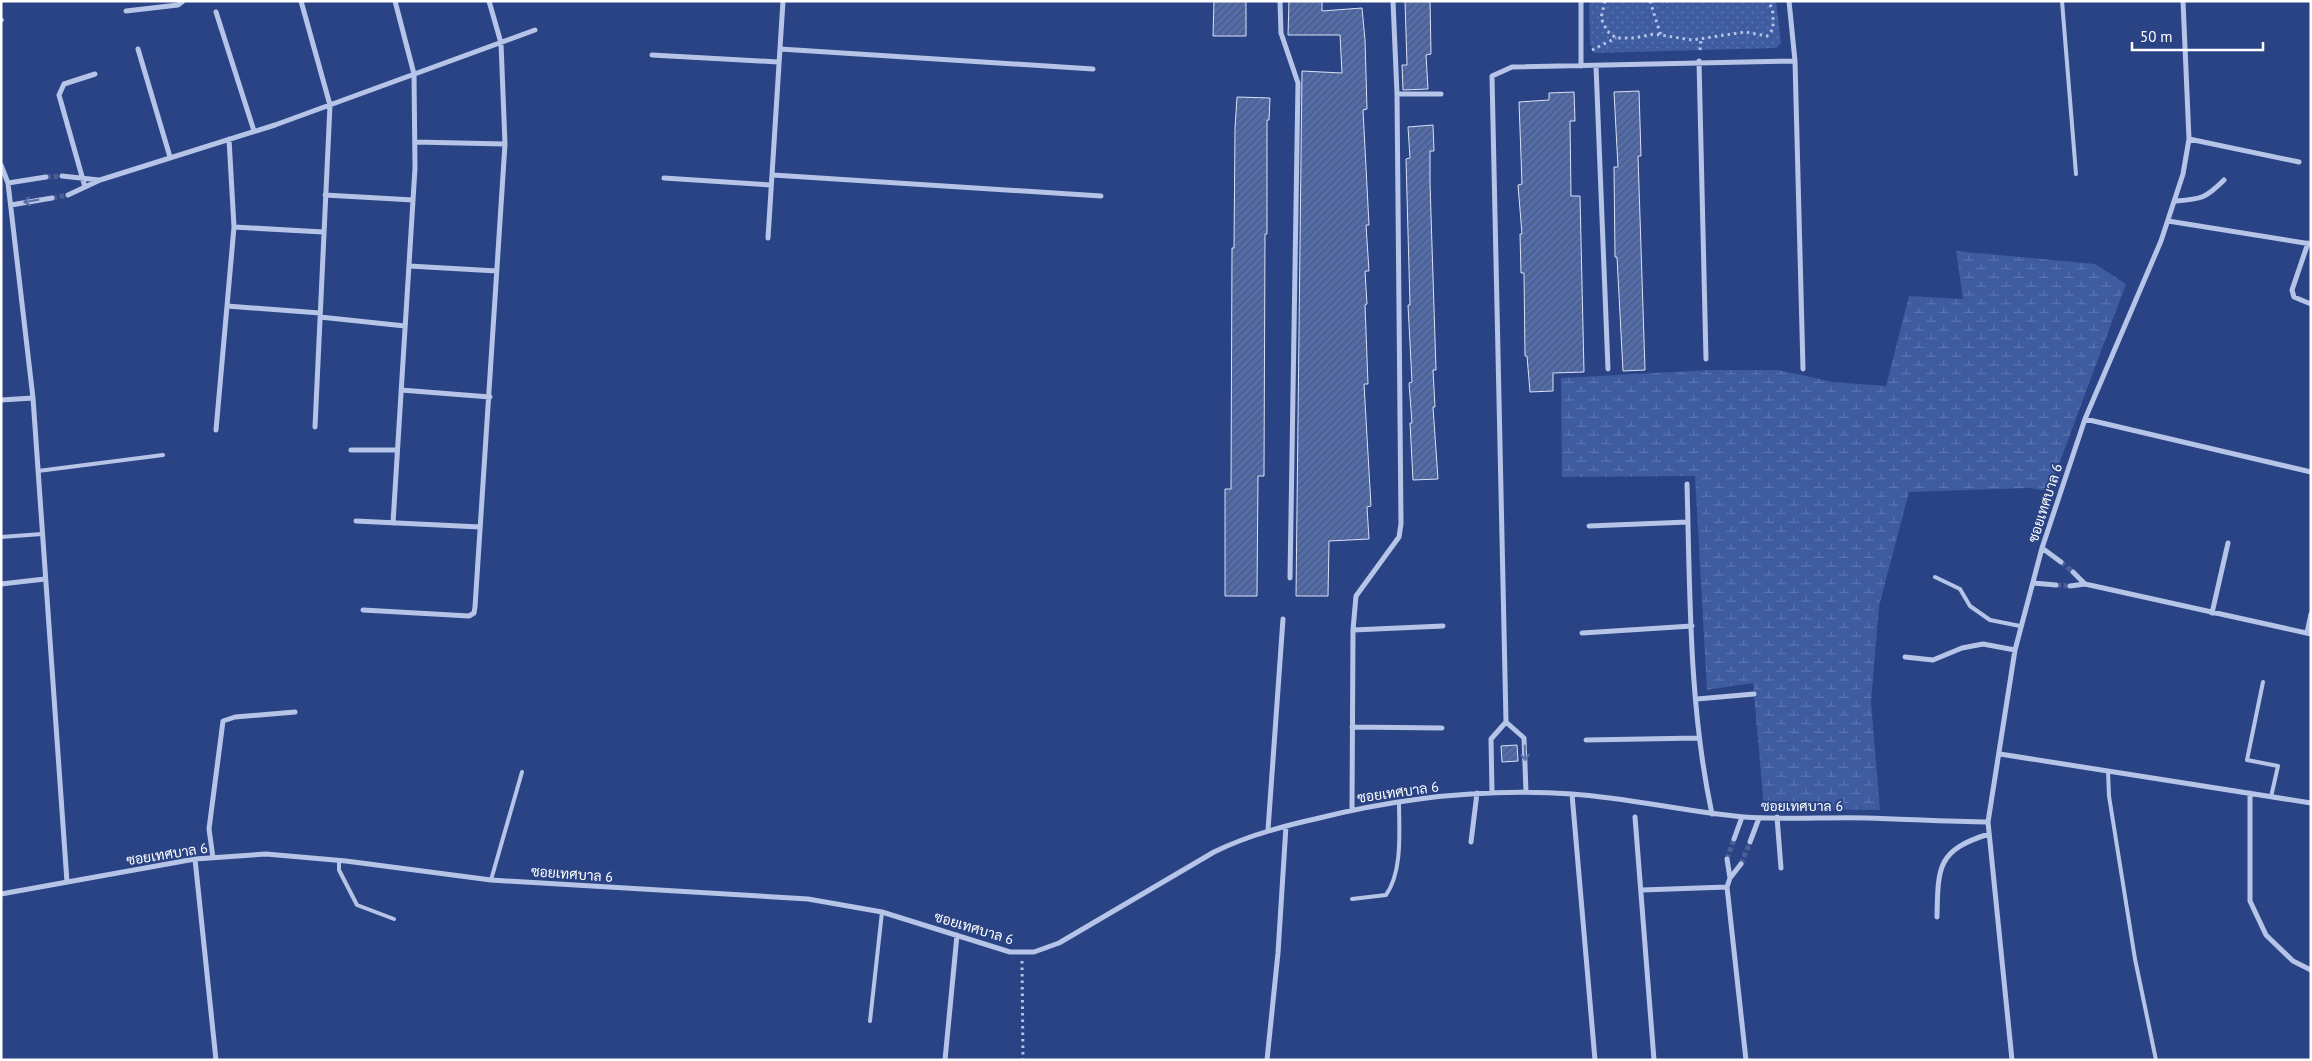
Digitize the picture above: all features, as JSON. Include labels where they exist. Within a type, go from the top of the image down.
[{"type":"street","points":[[126,11],[178,5],[183,1]]},
{"type":"street","points":[[302,1],[330,105],[315,427]]},
{"type":"street","points":[[394,523],[415,142],[414,74],[395,1]]},
{"type":"street","points":[[363,610],[469,616],[474,613],[490,397],[505,144],[501,42],[488,1]]},
{"type":"street","points":[[768,238],[783,1]]},
{"type":"street","points":[[1280,1],[1282,33],[1298,83],[1290,578]]},
{"type":"street","points":[[1352,810],[1352,727],[1356,596],[1399,537],[1400,524],[1397,94],[1393,1]]},
{"type":"street","points":[[1581,1],[1581,66]]},
{"type":"street","points":[[1789,1],[1795,61],[1803,369]]},
{"type":"street","name":"ซอยเทศบาล 6","points":[[1,894],[195,859],[266,854],[338,860],[491,880],[808,899],[882,912],[1010,952],[1022,953],[1059,944],[1241,838],[1352,810],[1399,802],[1477,793],[1526,792],[1572,794],[1742,817],[1988,822],[2015,650],[2042,548],[2085,419],[2168,222],[2183,174],[2189,139],[2183,1]]},
{"type":"street","points":[[216,12],[254,131]]},
{"type":"street","points":[[68,195],[100,180],[330,105],[534,30]]},
{"type":"street","points":[[138,49],[170,157]]},
{"type":"street","points":[[780,50],[1093,69]]},
{"type":"street","points":[[652,55],[778,62]]},
{"type":"street","points":[[1492,792],[1491,739],[1506,722],[1492,76],[1512,67],[1596,66],[1699,61],[1795,61]]},
{"type":"street","points":[[1699,61],[1706,359]]},
{"type":"street","points":[[1596,66],[1608,369]]},
{"type":"street","points":[[85,187],[59,96],[64,84],[95,74]]},
{"type":"street","points":[[1397,94],[1441,94]]},
{"type":"street","points":[[216,430],[234,227],[229,139]]},
{"type":"street","points":[[2189,139],[2299,162]]},
{"type":"street","points":[[415,142],[505,144]]},
{"type":"street","points":[[1,165],[8,183],[33,398],[67,882]]},
{"type":"street","points":[[773,175],[1102,196]]},
{"type":"street","points":[[62,176],[100,180]]},
{"type":"street","points":[[8,183],[46,178]]},
{"type":"street","points":[[664,178],[771,185]]},
{"type":"street","points":[[2174,201],[2201,198],[2210,194],[2224,180]]},
{"type":"street","points":[[325,195],[413,200]]},
{"type":"street","points":[[11,205],[52,198]]},
{"type":"street","points":[[2168,222],[2309,244],[2292,290],[2294,297],[2311,304]]},
{"type":"street","points":[[234,227],[323,232]]},
{"type":"street","points":[[409,266],[497,271]]},
{"type":"street","points":[[227,306],[405,326]]},
{"type":"street","points":[[401,390],[490,397]]},
{"type":"street","points":[[1,400],[33,398]]},
{"type":"street","points":[[2085,419],[2311,472]]},
{"type":"street","points":[[351,450],[397,450]]},
{"type":"street","points":[[1687,484],[1692,626],[1701,760],[1712,814]]},
{"type":"street","points":[[356,521],[480,527]]},
{"type":"street","points":[[1589,526],[1688,522]]},
{"type":"street","points":[[2212,613],[2228,543]]},
{"type":"street","points":[[2042,548],[2061,562]]},
{"type":"street","points":[[2073,572],[2086,584]]},
{"type":"street","points":[[1,584],[45,579]]},
{"type":"street","points":[[2033,583],[2056,585]]},
{"type":"street","points":[[2070,586],[2086,584],[2309,633],[2311,614]]},
{"type":"street","points":[[1268,830],[1282,619]]},
{"type":"street","points":[[1354,630],[1443,626]]},
{"type":"street","points":[[1582,633],[1692,626]]},
{"type":"street","points":[[1905,657],[1933,660],[1962,648],[1982,644],[2015,650]]},
{"type":"street","points":[[1697,699],[1754,694]]},
{"type":"street","points":[[213,858],[209,829],[223,721],[235,717],[295,712]]},
{"type":"street","points":[[1506,722],[1524,738],[1526,792]]},
{"type":"street","points":[[1352,727],[1442,728]]},
{"type":"street","points":[[1586,740],[1700,738]]},
{"type":"street","points":[[2000,754],[2311,803]]},
{"type":"street","points":[[1472,842],[1477,793]]},
{"type":"street","points":[[2250,793],[2250,901],[2266,935],[2293,961],[2311,970]]},
{"type":"street","points":[[1572,794],[1594,1060]]},
{"type":"street","points":[[1635,817],[1654,1060]]},
{"type":"street","points":[[1734,839],[1742,817]]},
{"type":"street","points":[[1777,817],[1781,868]]},
{"type":"street","points":[[1750,842],[1759,818]]},
{"type":"street","points":[[1988,822],[2012,1060]]},
{"type":"street","points":[[1268,1060],[1278,953],[1286,826]]},
{"type":"street","points":[[1937,917],[1938,888],[1943,862],[1956,848],[1989,834]]},
{"type":"street","points":[[195,859],[216,1060]]},
{"type":"street","points":[[1727,859],[1730,878]]},
{"type":"street","points":[[1742,864],[1730,878],[1726,887],[1746,1060]]},
{"type":"street","points":[[1642,890],[1726,887]]},
{"type":"street","points":[[944,1060],[957,935]]},
{"type":"lane","points":[[2062,1],[2076,174]]},
{"type":"lane","points":[[38,471],[163,455]]},
{"type":"lane","points":[[1,537],[42,534]]},
{"type":"lane","points":[[1935,577],[1960,589],[1970,606],[1990,620],[2020,626]]},
{"type":"lane","points":[[2263,682],[2248,760],[2278,766],[2271,797]]},
{"type":"lane","points":[[2108,771],[2109,796],[2135,959],[2156,1060]]},
{"type":"lane","points":[[491,880],[522,772]]},
{"type":"lane","points":[[1352,899],[1386,895],[1392,887],[1396,865],[1399,802]]},
{"type":"lane","points":[[338,860],[339,870],[357,905],[394,919]]},
{"type":"lane","points":[[870,1021],[882,912]]},
{"type":"path","points":[[1606,1],[1602,18],[1607,31],[1616,38]]},
{"type":"path","points":[[1650,1],[1661,36]]},
{"type":"path","points":[[1581,55],[1616,38],[1634,38],[1654,34],[1692,40],[1745,32],[1767,36],[1773,29],[1773,13],[1768,1]]},
{"type":"path","points":[[1022,953],[1023,1060]]},
{"type":"green space","points":[[1589,1],[1776,1],[1781,43],[1776,48],[1594,53],[1590,44]]},
{"type":"green space","points":[[1956,251],[2095,264],[2126,284],[2049,491],[2029,488],[1909,492],[1879,606],[1871,702],[1880,810],[1764,809],[1753,683],[1707,690],[1695,476],[1562,477],[1561,378],[1712,370],[1778,370],[1833,382],[1886,386],[1909,296],[1963,299]]},
{"type":"building","points":[[1214,1],[1246,1],[1246,36],[1213,36]]},
{"type":"building","points":[[1289,1],[1322,1],[1322,11],[1362,8],[1365,40],[1367,109],[1363,110],[1369,225],[1366,225],[1369,271],[1365,271],[1368,384],[1364,384],[1371,506],[1367,507],[1369,539],[1329,541],[1328,596],[1296,596],[1302,71],[1342,73],[1340,35],[1288,35]]},
{"type":"building","points":[[1405,1],[1430,1],[1431,54],[1426,55],[1428,89],[1403,90],[1402,65],[1407,65]]},
{"type":"building","points":[[1639,91],[1641,156],[1638,156],[1645,370],[1623,371],[1617,257],[1615,257],[1614,167],[1618,167],[1614,92]]},
{"type":"building","points":[[1574,92],[1575,121],[1570,121],[1571,196],[1580,196],[1584,372],[1553,373],[1553,391],[1530,392],[1527,356],[1525,356],[1524,273],[1521,273],[1520,234],[1522,234],[1518,185],[1522,184],[1519,102],[1549,100],[1549,93]]},
{"type":"building","points":[[1237,97],[1270,98],[1269,120],[1267,120],[1267,234],[1265,234],[1264,476],[1258,476],[1257,596],[1225,596],[1225,489],[1231,489],[1232,248],[1234,248]]},
{"type":"building","points":[[1433,125],[1434,151],[1430,151],[1430,183],[1436,370],[1433,370],[1435,407],[1433,407],[1438,479],[1413,480],[1409,383],[1412,382],[1408,305],[1410,305],[1406,159],[1410,158],[1408,127]]},
{"type":"building","points":[[1517,745],[1518,761],[1502,762],[1501,746]]},
{"type":"tunnel","points":[[46,177],[62,176]]},
{"type":"tunnel","points":[[52,198],[68,195]]},
{"type":"tunnel","points":[[2061,562],[2073,572]]},
{"type":"tunnel","points":[[2056,585],[2070,586]]},
{"type":"tunnel","points":[[1727,859],[1734,839]]},
{"type":"tunnel","points":[[1741,864],[1750,842]]}]
